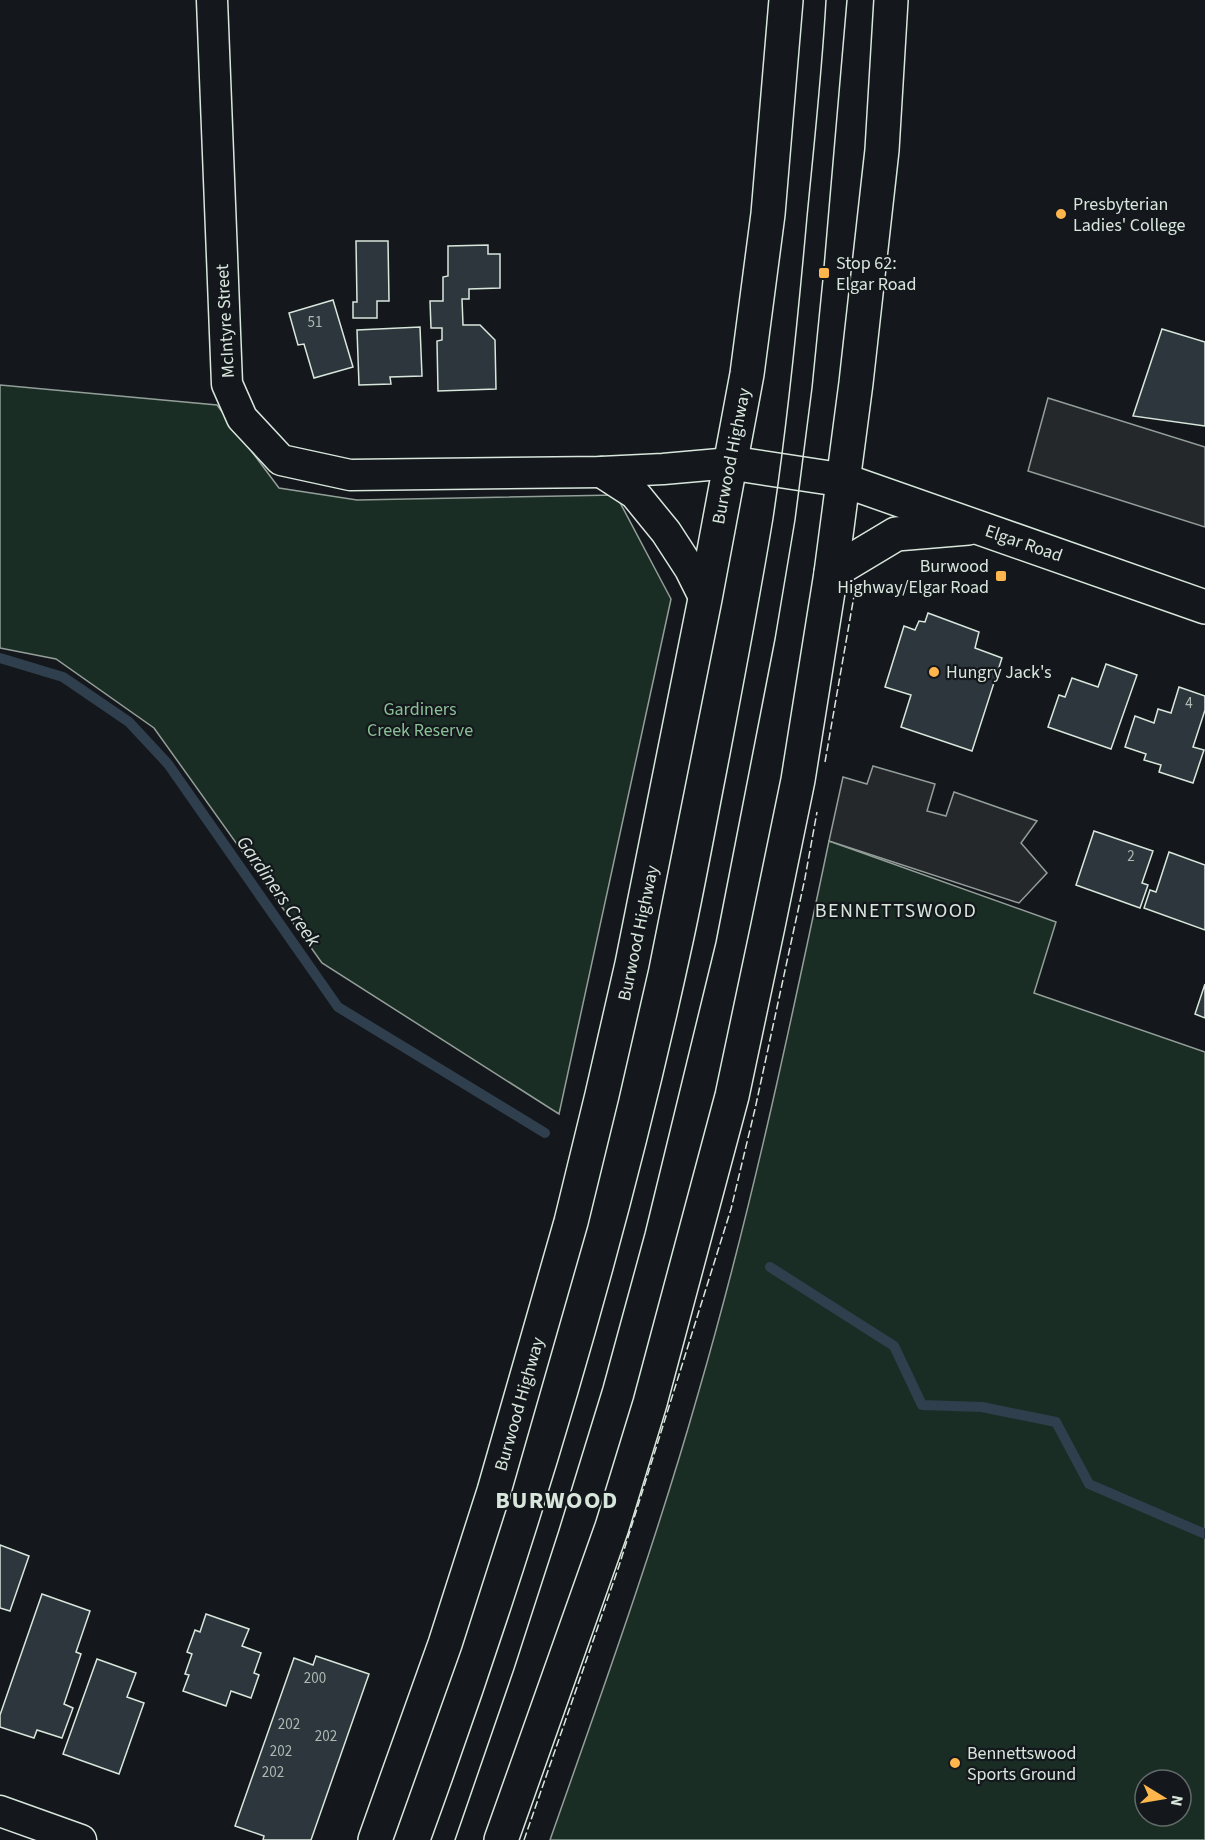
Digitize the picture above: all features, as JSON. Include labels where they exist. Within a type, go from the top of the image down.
[{"type":"main road","name":"Burwood Highway","points":[[375,1840],[445,1644],[526,1381],[571,1222],[632,964],[705,599],[747,374],[768,214],[786,0]]},
{"type":"main road","points":[[501,1840],[612,1527],[650,1403],[729,1107],[798,780],[831,573],[858,368],[882,150],[891,0]]},
{"type":"main road","name":"Elgar Road","points":[[731,463],[843,480],[1205,607]]},
{"type":"main road","points":[[831,573],[896,534],[979,527]]},
{"type":"street","name":"McIntyre Street","points":[[212,0],[227,384],[242,418],[281,460],[350,475],[601,472],[731,463]]},
{"type":"street","points":[[601,472],[635,494],[666,532],[690,569],[705,599]]},
{"type":"street","points":[[0,1811],[81,1840]]},
{"type":"green space","name":"Gardiners Creek Reserve","points":[[0,385],[217,405],[279,488],[357,500],[616,495],[671,599],[559,1114],[322,963],[154,728],[56,659],[0,648]]},
{"type":"green space","points":[[829,841],[1056,922],[1034,993],[1205,1052],[1205,1840],[550,1840],[646,1562],[698,1394],[735,1257],[784,1050]]},
{"type":"shaded area","points":[[1048,398],[1205,447],[1205,527],[1028,471]]},
{"type":"shaded area","points":[[873,766],[935,784],[927,811],[946,816],[954,792],[1037,821],[1021,843],[1047,873],[1019,903],[829,841],[843,777],[867,784]]},
{"type":"building","points":[[356,241],[388,241],[389,301],[377,301],[377,318],[353,318],[353,302],[357,302]]},
{"type":"building","points":[[488,245],[488,254],[500,254],[500,288],[469,289],[469,299],[462,299],[463,325],[480,325],[495,340],[496,389],[438,391],[437,341],[442,340],[442,328],[431,328],[430,301],[443,301],[443,277],[448,276],[448,246]]},
{"type":"building","points":[[333,300],[353,367],[314,378],[304,344],[298,345],[289,313]]},
{"type":"building","points":[[420,327],[422,376],[390,377],[391,384],[359,385],[357,330]]},
{"type":"building","points":[[1162,329],[1205,342],[1205,426],[1133,416]]},
{"type":"building","points":[[928,613],[979,632],[975,648],[1002,658],[972,751],[901,727],[911,695],[885,687],[904,626],[915,630],[919,621],[925,622]]},
{"type":"building","points":[[1106,664],[1137,675],[1111,749],[1048,727],[1059,695],[1065,697],[1072,678],[1098,687]]},
{"type":"building","points":[[1179,687],[1205,696],[1205,710],[1193,747],[1204,750],[1193,783],[1159,772],[1161,765],[1144,760],[1146,754],[1125,747],[1135,716],[1154,723],[1158,709],[1171,713]]},
{"type":"building","points":[[1094,831],[1153,851],[1142,883],[1148,885],[1140,908],[1076,885]]},
{"type":"building","points":[[1169,852],[1205,865],[1205,930],[1144,908],[1150,890],[1156,892]]},
{"type":"building","points":[[1205,984],[1205,1018],[1195,1014]]},
{"type":"building","points":[[0,1545],[29,1556],[10,1611],[0,1608]]},
{"type":"building","points":[[42,1594],[90,1611],[76,1652],[81,1654],[64,1704],[73,1708],[62,1738],[37,1730],[34,1738],[0,1727],[0,1715]]},
{"type":"building","points":[[206,1614],[249,1629],[242,1646],[261,1653],[254,1673],[259,1675],[251,1698],[231,1691],[226,1706],[183,1691],[189,1675],[185,1674],[192,1654],[187,1652],[195,1630],[200,1632]]},
{"type":"building","points":[[316,1656],[369,1674],[311,1840],[263,1840],[264,1836],[235,1826],[294,1658],[313,1665]]},
{"type":"building","points":[[97,1659],[136,1673],[127,1697],[144,1703],[119,1774],[63,1754]]},
{"type":"waterway","name":"Gardiners Creek","points":[[0,658],[63,677],[129,722],[168,764],[338,1007],[545,1133]]},
{"type":"waterway","name":"Gardiners Creek","points":[[770,1267],[894,1346],[922,1405],[982,1407],[1056,1422],[1089,1484],[1205,1534]]},
{"type":"tram line","points":[[431,1840],[508,1618],[578,1394],[640,1168],[694,939],[751,645],[778,481],[800,293],[826,0]]},
{"type":"tram line","points":[[455,1840],[514,1669],[603,1387],[645,1233],[716,942],[775,639],[795,520],[812,388],[847,0]]},
{"type":"fence","points":[[825,762],[854,596]]},
{"type":"fence","points":[[524,1840],[619,1566],[731,1209],[755,1109],[817,812]]},
{"type":"place","name":"Presbyterian Ladies' College","points":[[1061,214]]},
{"type":"place","name":"Stop 62: Elgar Road","points":[[824,273]]},
{"type":"place","name":"Burwood Highway/Elgar Road","points":[[1001,576]]},
{"type":"place","name":"Hungry Jack's","points":[[934,672]]},
{"type":"place","name":"Bennettswood Sports Ground","points":[[955,1763]]},
{"type":"district","name":"BENNETTSWOOD","points":[[896,910]]},
{"type":"district","name":"BURWOOD","points":[[557,1500]]}]
